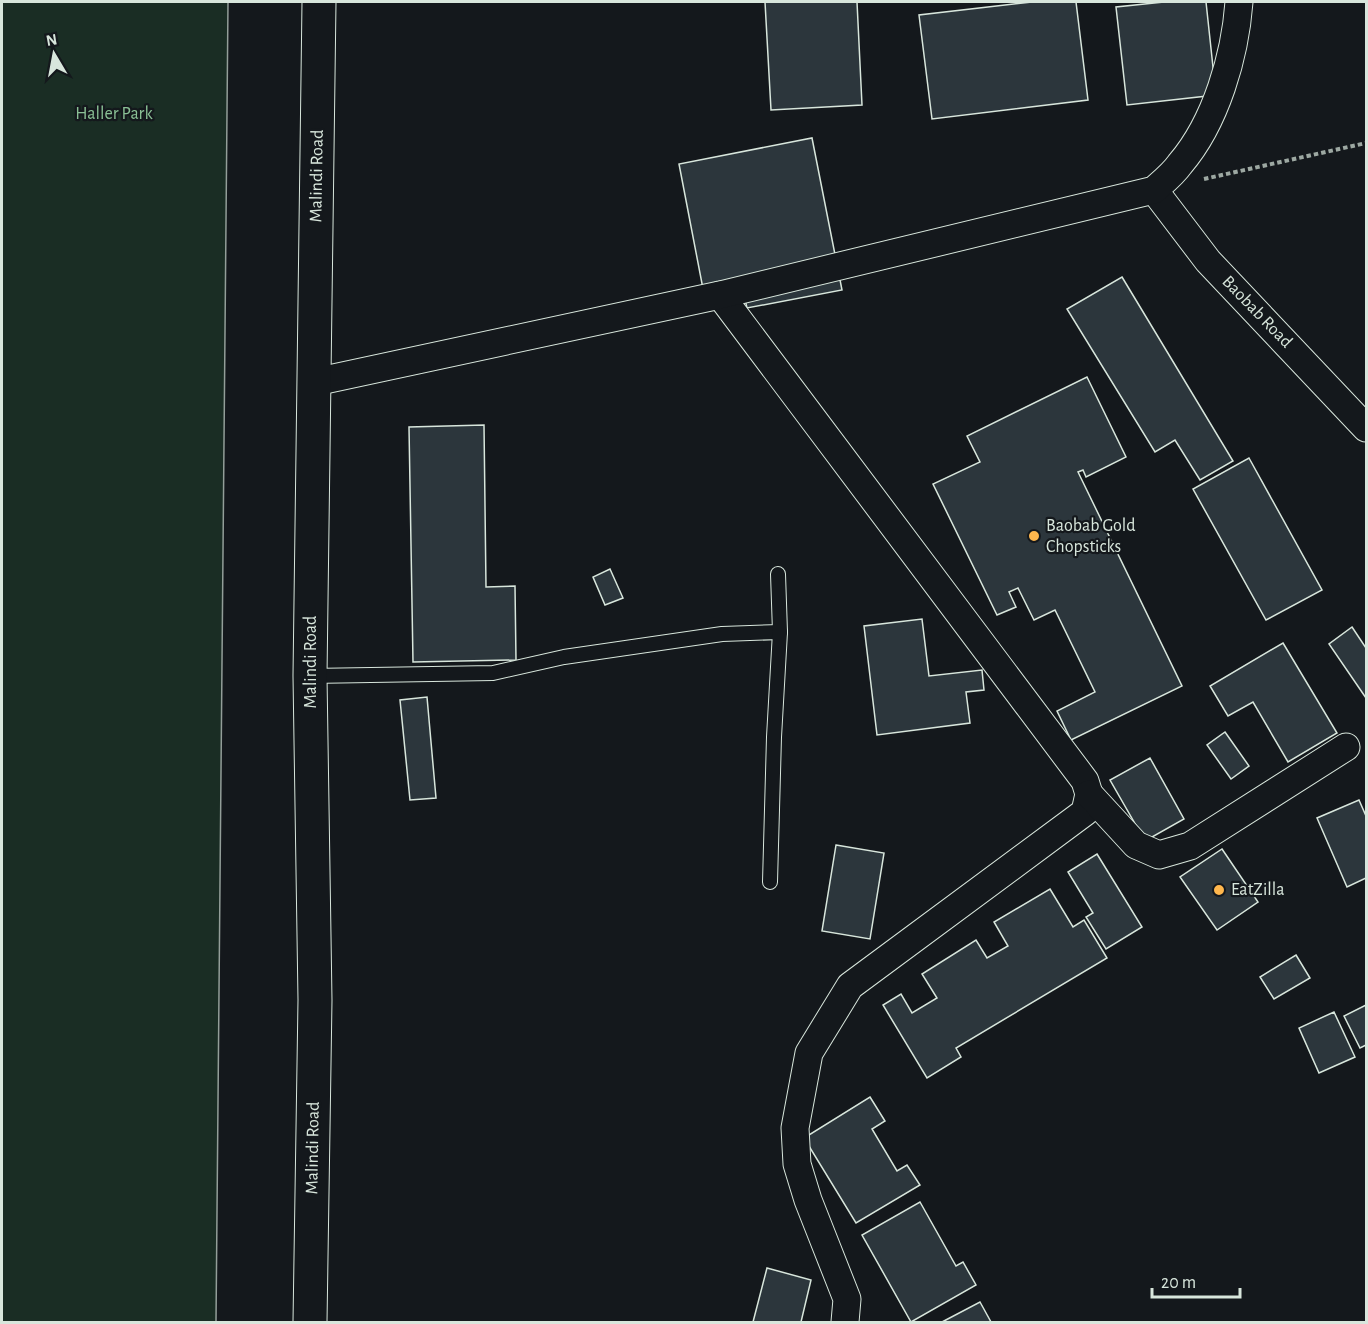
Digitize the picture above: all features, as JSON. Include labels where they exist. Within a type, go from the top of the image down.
[{"type":"highway","name":"Malindi Road","points":[[310,1323],[315,1000],[310,676],[319,2]]},
{"type":"street","points":[[315,382],[720,295],[1154,190],[1181,164],[1199,136],[1210,113],[1230,59],[1239,2]]},
{"type":"street","name":"Baobab Road","points":[[1154,190],[1208,261],[1366,428]]},
{"type":"street","points":[[720,295],[1085,781],[1089,794],[1136,845],[1159,855],[1190,846],[1346,747]]},
{"type":"street","points":[[845,1323],[847,1299],[808,1200],[797,1164],[795,1128],[809,1053],[850,986],[1085,812],[1089,794]]},
{"type":"lane","points":[[770,882],[780,632],[778,574]]},
{"type":"lane","points":[[310,676],[493,673],[575,655],[722,634],[780,632]]},
{"type":"path","points":[[1154,190],[1366,143]]},
{"type":"green space","name":"Haller Park","points":[[2,2],[228,2],[216,1322],[2,1322]]},
{"type":"building","points":[[765,2],[857,2],[862,105],[771,110]]},
{"type":"building","points":[[1032,2],[1076,2],[1088,100],[932,119],[919,15]]},
{"type":"building","points":[[1164,2],[1206,2],[1216,95],[1127,105],[1116,7]]},
{"type":"building","points":[[812,138],[842,290],[747,308],[742,286],[704,294],[679,164]]},
{"type":"building","points":[[1122,277],[1233,461],[1200,480],[1175,440],[1155,452],[1067,309]]},
{"type":"building","name":"Baobab Gold Chopsticks","points":[[1087,377],[1126,457],[1086,477],[1083,470],[1078,472],[1182,686],[1071,740],[1057,711],[1095,692],[1055,610],[1034,620],[1018,588],[1009,592],[1016,607],[997,615],[933,484],[980,462],[967,436]]},
{"type":"building","points":[[484,425],[486,587],[515,586],[516,660],[413,662],[409,427]]},
{"type":"building","points":[[1249,458],[1322,590],[1266,620],[1193,489]]},
{"type":"building","points":[[610,569],[623,598],[605,605],[593,577]]},
{"type":"building","points":[[922,619],[929,676],[982,670],[984,690],[966,692],[970,723],[877,735],[864,626]]},
{"type":"building","points":[[1352,627],[1366,648],[1366,698],[1329,644]]},
{"type":"building","points":[[1283,643],[1337,733],[1288,762],[1253,702],[1228,716],[1210,686]]},
{"type":"building","points":[[427,697],[436,798],[410,800],[400,700]]},
{"type":"building","points":[[1225,732],[1249,766],[1231,779],[1207,745]]},
{"type":"building","points":[[1150,758],[1184,819],[1145,841],[1110,780]]},
{"type":"building","points":[[1359,800],[1366,816],[1366,878],[1347,887],[1317,818]]},
{"type":"building","points":[[836,845],[884,853],[870,939],[822,931]]},
{"type":"building","name":"EatZilla","points":[[1222,849],[1258,902],[1217,930],[1180,877]]},
{"type":"building","points":[[1097,854],[1142,927],[1106,949],[1086,917],[1093,913],[1068,872]]},
{"type":"building","points":[[1050,889],[1073,927],[1084,920],[1107,958],[956,1048],[961,1057],[927,1078],[883,1005],[901,994],[912,1013],[937,998],[922,974],[976,940],[987,958],[1008,946],[994,922]]},
{"type":"building","points":[[1296,955],[1310,978],[1274,999],[1260,977]]},
{"type":"building","points":[[1366,1005],[1366,1045],[1360,1048],[1344,1016]]},
{"type":"building","points":[[1334,1012],[1355,1057],[1319,1073],[1299,1028]]},
{"type":"building","points":[[870,1097],[885,1121],[872,1129],[897,1171],[907,1165],[920,1185],[856,1223],[804,1138]]},
{"type":"building","points":[[920,1202],[956,1266],[963,1262],[976,1285],[911,1322],[862,1235]]},
{"type":"building","points":[[767,1268],[811,1280],[801,1322],[753,1322]]},
{"type":"building","points":[[980,1302],[991,1322],[942,1322]]},
{"type":"place","name":"Baobab Gold Chopsticks","points":[[1034,536]]},
{"type":"place","name":"EatZilla","points":[[1219,890]]}]
